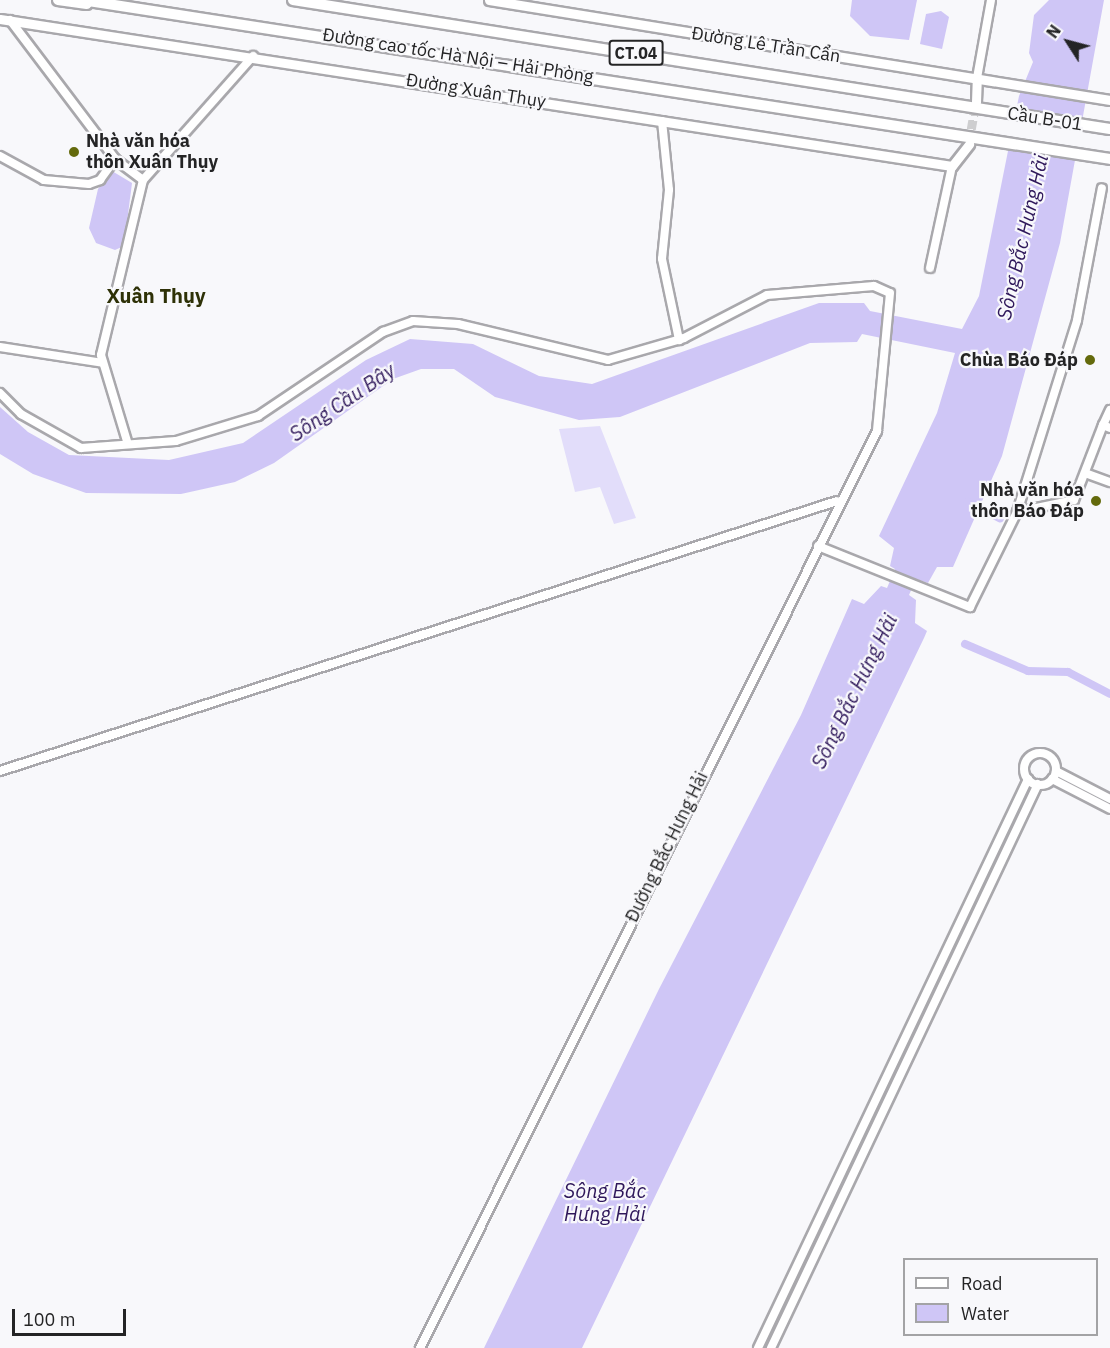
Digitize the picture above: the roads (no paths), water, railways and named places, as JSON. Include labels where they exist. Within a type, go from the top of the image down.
[{"type":"highway","points":[[58,0],[486,59]]},
{"type":"highway","name":"Đường cao tốc Hà Nội – Hải Phòng","points":[[82,0],[486,59],[972,141]]},
{"type":"highway","name":"Đường cao tốc Hà Nội – Hải Phòng","points":[[292,0],[978,105]]},
{"type":"highway","name":"Cầu B-01","points":[[978,105],[1110,129]]},
{"type":"highway","name":"Cầu B-01","points":[[972,141],[1109,159]]},
{"type":"main road","name":"Đường Lê Trần Cẩn","points":[[489,0],[1109,100]]},
{"type":"main road","name":"Đường Xuân Thụy","points":[[5,20],[253,56],[952,166]]},
{"type":"main road","points":[[977,78],[978,105]]},
{"type":"main road","points":[[952,166],[972,141]]},
{"type":"street","points":[[977,78],[990,0]]},
{"type":"street","points":[[5,20],[115,159],[143,180]]},
{"type":"street","points":[[127,441],[103,363],[143,180],[253,56]]},
{"type":"street","points":[[0,393],[21,414],[70,444],[93,448],[127,441],[176,441],[242,424],[397,326],[450,323],[608,360],[679,340],[662,259],[669,190],[662,121]]},
{"type":"street","points":[[0,156],[44,180],[89,184],[100,180],[115,159]]},
{"type":"street","points":[[930,268],[952,166]]},
{"type":"street","points":[[818,546],[893,573],[970,607],[1017,512],[1077,320],[1102,188]]},
{"type":"street","name":"Đường Bắc Hưng Hải","points":[[420,1348],[818,546],[837,501],[877,431],[885,375],[891,292],[874,286],[780,293],[679,340]]},
{"type":"street","points":[[0,347],[103,363]]},
{"type":"street","points":[[1017,512],[1068,505],[1107,427],[1110,410]]},
{"type":"street","points":[[1085,473],[1110,482]]},
{"type":"street","points":[[0,771],[837,501]]},
{"type":"street","points":[[758,1348],[1028,779],[1025,764],[1036,753],[1051,756],[1056,771],[1110,799]]},
{"type":"street","points":[[771,1348],[1038,784],[1052,779],[1056,771]]},
{"type":"street","points":[[1028,779],[1038,784]]},
{"type":"street","points":[[1052,779],[1110,809]]},
{"type":"street","points":[[910,1024],[922,1031]]},
{"type":"street","points":[[799,1259],[810,1265]]},
{"type":"water","points":[[852,0],[917,0],[909,40],[870,36],[850,16]]},
{"type":"water","name":"Sông Bắc Hưng Hải","points":[[1049,0],[1104,0],[1060,243],[1002,456],[953,567],[937,567],[928,583],[916,579],[909,595],[916,600],[915,623],[927,631],[924,638],[582,1348],[484,1348],[659,989],[801,715],[852,599],[864,604],[881,586],[887,588],[895,569],[890,566],[894,548],[879,536],[937,413],[955,353],[862,334],[857,342],[810,343],[620,417],[579,420],[495,397],[454,369],[421,369],[393,379],[274,463],[235,482],[181,494],[86,493],[33,474],[0,454],[0,407],[28,432],[69,455],[169,460],[243,443],[366,360],[410,339],[473,344],[539,376],[592,384],[819,303],[864,303],[870,311],[962,329],[979,296],[1019,96],[1033,62],[1029,53],[1034,15]]},
{"type":"water","points":[[941,11],[949,17],[942,49],[920,44],[926,14]]},
{"type":"water","points":[[112,171],[132,183],[124,246],[115,250],[96,243],[89,228],[98,189]]},
{"type":"waterway","points":[[968,502],[1000,518]]},
{"type":"waterway","points":[[965,644],[1028,671],[1068,672],[1110,694]]},
{"type":"tunnel","points":[[969,142],[976,102]]},
{"type":"place","name":"Nhà văn hóa thôn Xuân Thụy","points":[[74,152]]},
{"type":"place","name":"Chùa Báo Đáp","points":[[1090,360]]},
{"type":"place","name":"Nhà văn hóa thôn Báo Đáp","points":[[1096,501]]},
{"type":"district","name":"Xuân Thụy","points":[[156,295]]},
{"type":"water label","name":"Sông Cầu Bây","points":[[342,402]]}]
